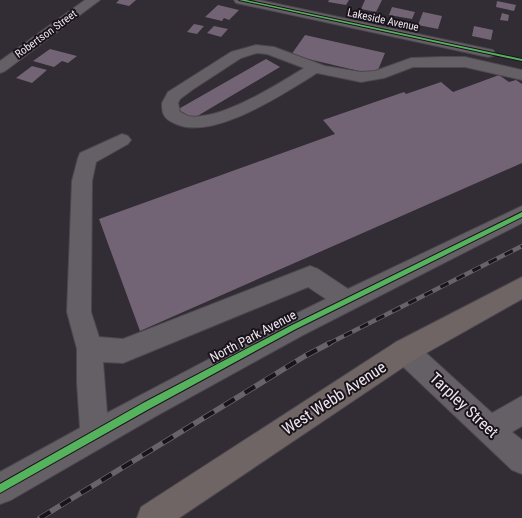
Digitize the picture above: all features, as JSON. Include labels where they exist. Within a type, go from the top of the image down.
[{"type":"highway","name":"West Webb Avenue","points":[[152,518],[405,351],[522,287]]},
{"type":"street","name":"Robertson Street","points":[[0,68],[93,0]]},
{"type":"street","name":"Lakeside Avenue","points":[[240,0],[522,60]]},
{"type":"street","points":[[315,68],[264,99],[215,119],[192,123],[177,119],[172,115],[170,103],[174,96],[180,91],[236,55],[256,49],[268,50],[322,70],[361,77],[378,75],[411,62],[465,62],[522,75]]},
{"type":"street","points":[[95,435],[90,382],[90,349],[79,312],[82,181],[87,158],[122,140]]},
{"type":"street","name":"North Park Avenue","points":[[0,489],[95,435],[280,334],[522,214]]},
{"type":"street","points":[[90,349],[123,351],[310,276],[346,300]]},
{"type":"street","name":"Tarpley Street","points":[[405,351],[522,460]]},
{"type":"street","points":[[490,430],[522,410]]},
{"type":"building","points":[[119,0],[136,0],[129,6],[116,3]]},
{"type":"building","points":[[329,0],[349,0],[346,5],[328,2]]},
{"type":"building","points":[[365,0],[382,0],[376,12],[361,9]]},
{"type":"building","points":[[497,1],[516,5],[514,11],[496,7]]},
{"type":"building","points":[[218,5],[239,10],[229,20],[224,18],[222,21],[205,17]]},
{"type":"building","points":[[392,7],[415,12],[412,19],[389,15]]},
{"type":"building","points":[[423,12],[442,16],[438,29],[418,25]]},
{"type":"building","points":[[502,13],[509,15],[508,21],[500,20]]},
{"type":"building","points":[[194,24],[204,26],[197,34],[187,32]]},
{"type":"building","points":[[214,26],[228,29],[221,37],[207,33]]},
{"type":"building","points":[[474,26],[493,30],[491,40],[472,36]]},
{"type":"building","points":[[305,35],[385,53],[376,75],[291,55]]},
{"type":"building","points":[[50,49],[77,56],[68,63],[62,61],[54,67],[33,61]]},
{"type":"building","points":[[266,59],[280,67],[189,121],[175,111]]},
{"type":"building","points":[[32,66],[47,70],[32,83],[16,78]]},
{"type":"building","points":[[499,75],[509,82],[516,80],[522,84],[522,163],[140,331],[99,219],[335,134],[323,120],[404,92],[406,94],[441,82],[453,92]]},
{"type":"railway","points":[[328,344],[522,246]]},
{"type":"railway","points":[[40,518],[305,356],[330,343]]},
{"type":"cycle path","points":[[241,0],[522,60]]},
{"type":"cycle path","points":[[0,489],[146,406],[294,327],[522,214]]}]
